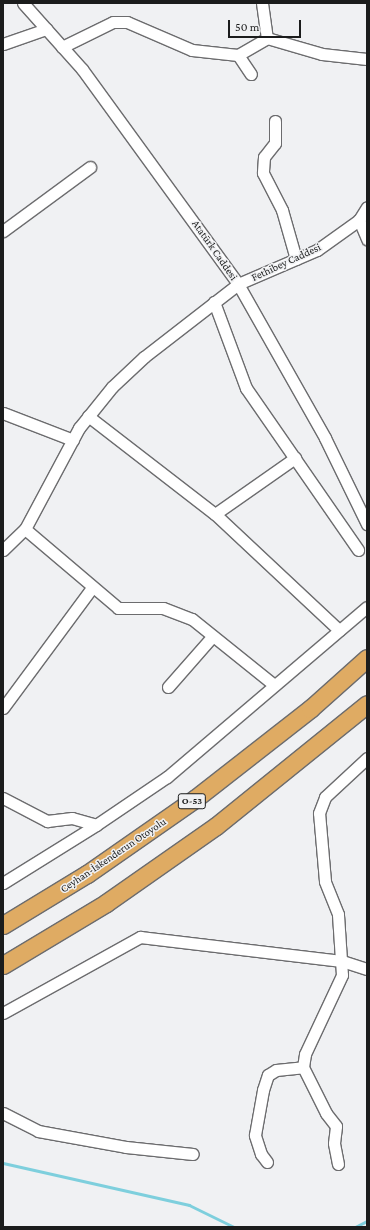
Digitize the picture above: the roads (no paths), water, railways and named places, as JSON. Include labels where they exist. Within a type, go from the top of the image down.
[{"type":"highway","name":"Ceyhan-İskenderun Otoyolu","points":[[3,925],[87,874],[196,798],[310,709],[367,658]]},
{"type":"highway","points":[[3,965],[106,903],[216,826],[367,704]]},
{"type":"street","name":"Atatürk Caddesi","points":[[23,3],[62,47],[238,284],[364,509],[367,524]]},
{"type":"street","points":[[262,3],[267,38]]},
{"type":"street","points":[[62,47],[113,22],[127,22],[192,50],[238,55],[267,38],[322,54],[367,59]]},
{"type":"street","points":[[3,44],[46,29]]},
{"type":"street","points":[[238,55],[251,74]]},
{"type":"street","points":[[275,121],[275,143],[264,157],[264,173],[282,210],[296,259]]},
{"type":"street","points":[[3,231],[90,167]]},
{"type":"street","name":"Fethibey Caddesi","points":[[3,550],[25,530],[73,440],[88,416],[144,357],[238,284],[317,250],[359,220],[367,207]]},
{"type":"street","points":[[359,220],[367,240]]},
{"type":"street","points":[[214,302],[246,388],[358,550]]},
{"type":"street","points":[[3,413],[73,440]]},
{"type":"street","points":[[88,416],[215,514],[339,630]]},
{"type":"street","points":[[215,514],[295,458]]},
{"type":"street","points":[[25,530],[91,589],[118,608],[163,608],[192,619],[212,637],[274,685]]},
{"type":"street","points":[[3,708],[91,589]]},
{"type":"street","points":[[3,883],[96,825],[167,777],[367,607]]},
{"type":"street","points":[[168,687],[212,637]]},
{"type":"street","points":[[338,1164],[334,1143],[336,1126],[326,1113],[303,1067],[305,1054],[342,975],[338,914],[325,881],[319,813],[325,797],[367,758]]},
{"type":"street","points":[[3,798],[47,821],[72,818],[96,825]]},
{"type":"street","points":[[3,1013],[140,937],[342,961],[367,969]]},
{"type":"street","points":[[268,1162],[261,1154],[255,1135],[263,1090],[268,1075],[276,1070],[303,1067]]},
{"type":"street","points":[[3,1113],[38,1131],[126,1147],[193,1154]]},
{"type":"waterway","points":[[3,1163],[189,1205],[234,1227]]},
{"type":"waterway","points":[[355,1227],[367,1221]]}]
